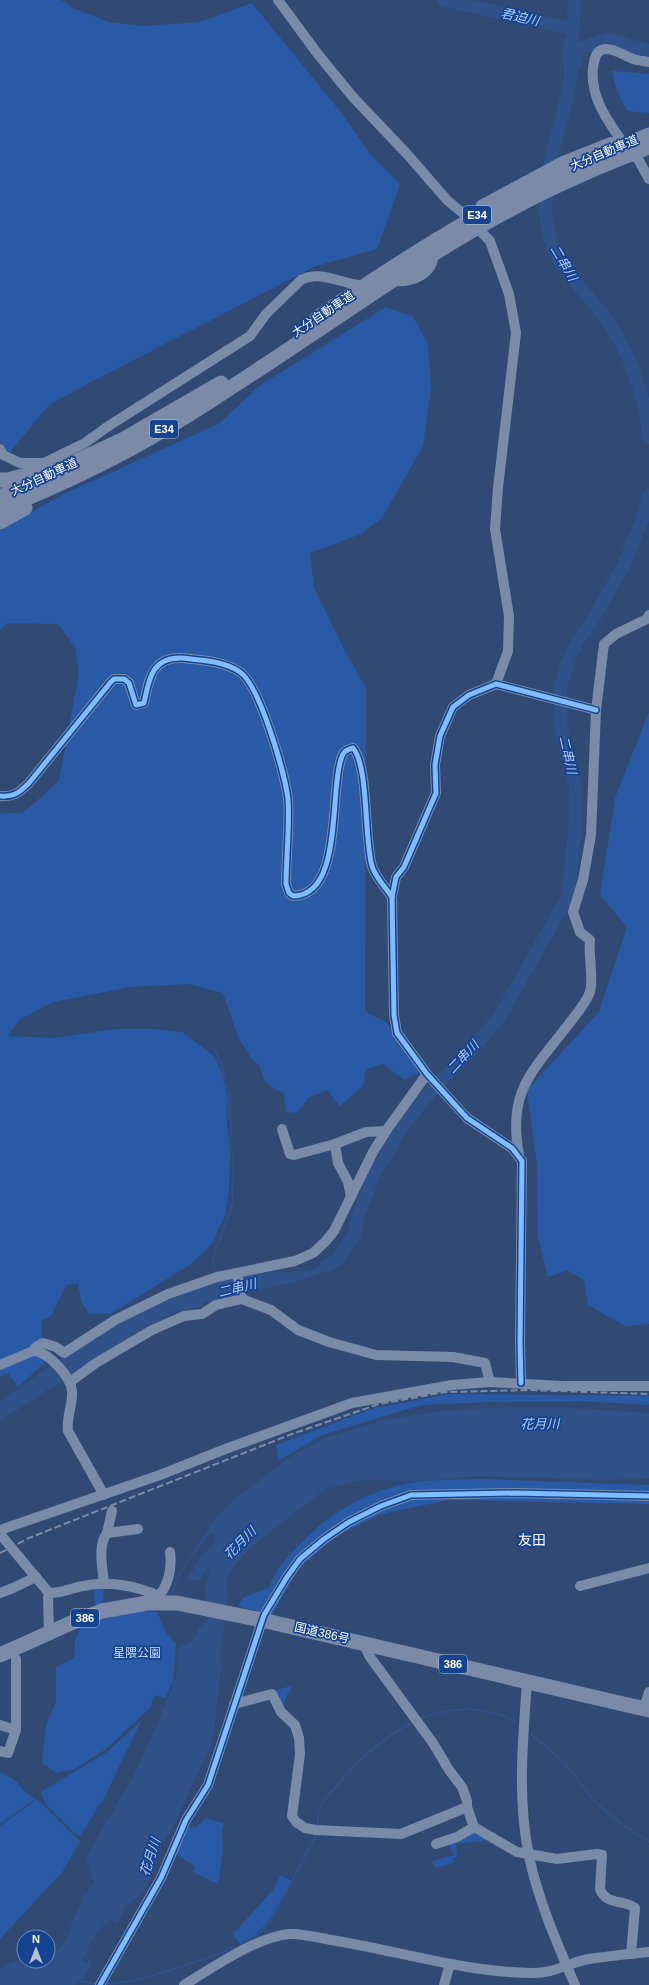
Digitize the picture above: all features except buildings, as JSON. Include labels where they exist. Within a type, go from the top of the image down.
[{"type":"highway","name":"大分自動車道","points":[[0,510],[107,461],[195,411],[318,324],[413,254],[504,200],[559,172],[649,135]]},
{"type":"highway","name":"大分自動車道","points":[[0,497],[101,451],[145,428],[510,209],[564,182],[649,147]]},
{"type":"highway","points":[[1,480],[8,480],[40,471],[145,428]]},
{"type":"highway","points":[[0,522],[107,461]]},
{"type":"highway","name":"国道386号","points":[[0,1655],[102,1611],[147,1603],[159,1599],[259,1619],[646,1709]]},
{"type":"street","points":[[278,0],[317,53],[352,96],[407,154],[447,200],[465,215],[490,242],[509,294],[516,333],[498,488],[495,529],[509,616],[508,651],[496,684]]},
{"type":"street","points":[[649,62],[637,60],[611,50],[603,49],[598,52],[594,58],[592,76],[595,96],[633,157],[637,157],[649,179]]},
{"type":"street","points":[[0,449],[3,455],[20,463],[44,463],[85,444],[107,427],[250,336],[266,314],[301,280],[308,276],[325,277],[345,283],[366,286],[385,281],[406,282],[420,276],[433,264],[434,243],[439,232],[465,215],[563,161],[621,138]]},
{"type":"street","points":[[519,1156],[516,1137],[516,1114],[523,1085],[547,1049],[584,1005],[590,991],[590,940],[580,932],[573,912],[583,880],[591,834],[596,710],[604,644],[616,634],[647,619],[649,615]]},
{"type":"street","points":[[0,796],[12,796],[20,792],[29,783],[114,679],[124,679],[129,683],[136,705],[139,705],[144,703],[150,675],[166,660],[176,658],[200,659],[230,666],[242,673],[250,683],[264,714],[277,751],[288,799],[286,884],[289,893],[293,896],[305,894],[313,889],[320,878],[326,864],[333,831],[338,775],[343,754],[348,749],[353,748],[356,752],[362,778],[372,868],[392,897]]},
{"type":"street","points":[[521,1383],[522,1161],[512,1148],[467,1118],[427,1074],[397,1034],[394,1015],[392,897],[396,877],[404,867],[436,793],[435,765],[440,736],[453,708],[469,695],[496,684],[596,710]]},
{"type":"street","points":[[34,1351],[36,1346],[43,1343],[56,1347],[64,1353],[115,1320],[168,1294],[217,1277],[295,1261],[313,1253],[334,1231],[373,1152],[386,1131],[427,1074]]},
{"type":"street","points":[[282,1129],[290,1154],[294,1155],[335,1144],[366,1132],[386,1131]]},
{"type":"street","points":[[335,1144],[338,1163],[348,1182],[351,1197]]},
{"type":"street","points":[[237,1273],[242,1299]]},
{"type":"street","points":[[69,1382],[102,1359],[152,1330],[184,1316],[202,1314],[216,1305],[242,1299],[271,1310],[298,1330],[330,1342],[376,1355],[453,1357],[485,1363],[490,1382]]},
{"type":"street","points":[[0,1365],[34,1351],[43,1353],[53,1360],[69,1382],[72,1398],[66,1422],[68,1432],[104,1495]]},
{"type":"street","points":[[0,1530],[104,1495],[344,1405],[452,1384],[490,1382],[562,1386],[649,1386]]},
{"type":"street","points":[[100,1985],[161,1878],[186,1820],[208,1785],[234,1704],[241,1687],[259,1619],[300,1559],[324,1539],[349,1522],[381,1506],[411,1494],[515,1493],[649,1496]]},
{"type":"street","points":[[104,1584],[102,1552],[112,1511]]},
{"type":"street","points":[[107,1533],[138,1529]]},
{"type":"street","points":[[0,1534],[49,1593],[49,1633]]},
{"type":"street","points":[[49,1593],[67,1592],[80,1586],[104,1584],[139,1588],[159,1599],[171,1569],[170,1552]]},
{"type":"street","points":[[580,1586],[649,1568]]},
{"type":"street","points":[[0,1593],[36,1577]]},
{"type":"street","points":[[367,1644],[366,1649],[370,1657],[416,1720],[462,1788],[467,1801],[466,1807],[474,1826],[506,1847],[517,1852],[557,1859],[597,1854],[602,1855],[600,1889],[602,1894],[606,1898],[635,1908],[631,1954]]},
{"type":"street","points":[[0,1750],[8,1753],[16,1730],[16,1659]]},
{"type":"street","points":[[527,1682],[522,1776],[523,1809],[529,1854],[535,1881],[566,1965],[575,1985]]},
{"type":"street","points":[[646,1709],[649,1692]]},
{"type":"street","points":[[234,1704],[272,1694],[281,1712],[295,1725],[299,1738],[300,1754],[292,1816],[296,1822],[305,1828],[317,1831],[401,1834],[466,1807]]},
{"type":"street","points":[[0,1725],[16,1730]]},
{"type":"street","points":[[436,1844],[457,1837],[474,1826]]},
{"type":"street","points":[[184,1985],[240,1951],[272,1938],[290,1934],[367,1946],[450,1964],[530,1973],[548,1973],[566,1965],[589,1959],[649,1952]]},
{"type":"street","points":[[444,1985],[450,1964]]},
{"type":"green space","points":[[0,0],[61,0],[75,9],[108,22],[143,26],[200,22],[252,3],[343,115],[371,155],[400,184],[377,249],[316,266],[49,405],[9,453],[0,441]]},
{"type":"green space","points":[[612,71],[649,74],[649,113],[627,111],[616,88]]},
{"type":"green space","points":[[386,307],[413,317],[428,344],[431,388],[423,446],[382,518],[361,534],[310,553],[314,588],[344,649],[366,688],[365,1012],[386,1022],[421,1072],[405,1080],[383,1064],[366,1069],[363,1086],[340,1106],[327,1090],[308,1098],[297,1113],[286,1112],[284,1094],[265,1082],[259,1065],[251,1058],[238,1037],[223,993],[189,984],[130,987],[53,1002],[19,1020],[8,1036],[54,1038],[116,1029],[153,1029],[182,1032],[215,1057],[222,1073],[228,1097],[226,1111],[230,1156],[229,1191],[225,1215],[211,1245],[191,1264],[112,1313],[89,1314],[81,1301],[78,1283],[66,1285],[51,1316],[42,1320],[42,1341],[0,1361],[0,814],[24,812],[59,781],[79,673],[75,647],[58,624],[7,623],[0,630],[0,529],[64,494],[220,423],[259,386]]},
{"type":"green space","points":[[649,712],[649,1324],[625,1326],[588,1305],[584,1280],[567,1270],[548,1277],[538,1237],[537,1165],[527,1090],[599,1012],[627,927],[600,895],[615,798]]},
{"type":"green space","points":[[38,1355],[44,1357],[45,1362],[18,1387],[8,1373],[0,1376],[0,1369],[26,1358]]},
{"type":"green space","points":[[449,1394],[649,1396],[649,1405],[582,1401],[493,1402],[421,1405],[322,1435],[279,1460],[276,1445],[375,1408]]},
{"type":"green space","points":[[481,1479],[649,1485],[649,1504],[448,1500],[382,1514],[336,1536],[297,1570],[272,1615],[238,1606],[244,1597],[268,1588],[280,1567],[307,1536],[336,1513],[352,1503],[369,1495],[413,1482]]},
{"type":"green space","points":[[104,1586],[103,1604],[95,1605],[94,1587]]},
{"type":"green space","name":"星隈公園","points":[[136,1611],[157,1612],[167,1634],[176,1644],[173,1682],[165,1698],[155,1695],[149,1709],[106,1749],[75,1769],[56,1773],[42,1763],[46,1725],[56,1702],[56,1667],[74,1658],[75,1640],[81,1627],[99,1620]]},
{"type":"green space","points":[[292,1686],[281,1708],[273,1692]]},
{"type":"green space","points":[[141,1721],[105,1796],[79,1837],[45,1803],[41,1792],[107,1752]]},
{"type":"green space","points":[[0,1772],[15,1780],[25,1792],[35,1799],[0,1824]]},
{"type":"green space","points":[[37,1799],[80,1841],[63,1871],[0,1939],[0,1826]]},
{"type":"green space","points":[[206,1818],[224,1823],[222,1829],[223,1851],[218,1884],[193,1872],[196,1867],[176,1854],[187,1828],[196,1827]]},
{"type":"green space","points":[[476,1830],[490,1840],[456,1844],[457,1857],[453,1857],[453,1863],[434,1868],[432,1861],[454,1855],[449,1845]]},
{"type":"green space","points":[[281,1875],[291,1881],[273,1914],[256,1935],[240,1944],[233,1934],[273,1890]]},
{"type":"water","points":[[339,1253],[342,1257],[333,1265],[300,1280],[246,1292],[204,1303],[203,1306],[173,1313],[141,1329],[0,1421],[0,1402],[42,1372],[108,1329],[153,1305],[197,1288],[238,1277],[267,1272],[305,1271],[325,1264]]},
{"type":"water","points":[[504,1407],[567,1408],[649,1413],[649,1478],[610,1480],[482,1476],[419,1481],[362,1480],[326,1489],[262,1538],[244,1554],[229,1573],[226,1585],[228,1595],[220,1656],[221,1666],[214,1732],[209,1749],[173,1827],[136,1884],[118,1923],[112,1920],[106,1923],[94,1937],[83,1960],[86,1962],[92,1958],[90,1968],[85,1972],[85,1977],[75,1985],[0,1985],[0,1971],[4,1966],[16,1961],[16,1969],[56,1969],[56,1951],[66,1938],[80,1907],[81,1898],[88,1893],[89,1888],[94,1884],[86,1857],[134,1775],[156,1727],[175,1679],[178,1662],[177,1653],[181,1646],[193,1641],[199,1628],[209,1619],[205,1588],[210,1573],[207,1569],[199,1580],[189,1581],[187,1579],[203,1555],[212,1547],[216,1533],[211,1533],[194,1554],[183,1570],[172,1595],[170,1596],[178,1575],[212,1523],[232,1501],[293,1455],[328,1437],[389,1419],[443,1411]]},
{"type":"waterway","name":"君迫川","points":[[443,0],[573,29]]},
{"type":"waterway","name":"二串川","points":[[574,0],[573,30],[569,51],[571,77],[547,181],[547,221],[551,241],[561,262],[603,315],[621,343],[640,389],[649,438]]},
{"type":"waterway","points":[[575,64],[577,49],[608,39],[649,51]]},
{"type":"waterway","name":"二串川","points":[[327,1266],[337,1260],[355,1234],[357,1219],[374,1175],[402,1127],[432,1090],[474,1047],[499,1018],[568,896],[575,827],[575,786],[561,727],[561,686],[567,664],[577,642],[592,621],[623,567],[642,520],[649,495]]},
{"type":"waterway","points":[[214,1048],[223,1068],[225,1084],[230,1092],[228,1112],[231,1123],[230,1145],[234,1157],[232,1190],[233,1203],[213,1258],[215,1274]]},
{"type":"waterway","points":[[419,1719],[443,1712],[469,1709],[494,1713],[517,1723]]},
{"type":"waterway","points":[[318,1827],[319,1809],[324,1800],[370,1751],[390,1736],[413,1722]]},
{"type":"waterway","points":[[531,1734],[564,1762],[596,1803],[623,1825],[649,1842]]},
{"type":"waterway","points":[[240,1946],[257,1936],[274,1916],[317,1833]]},
{"type":"waterway","name":"花月川","points":[[118,1904],[138,1887],[147,1869],[152,1850]]},
{"type":"waterway","points":[[105,1984],[136,1980],[236,1948]]},
{"type":"waterway","points":[[78,1981],[95,1984]]},
{"type":"railway","points":[[0,1553],[29,1538],[292,1434],[379,1404],[445,1392],[529,1390],[649,1394]]},
{"type":"cycle path","points":[[0,796],[16,794],[29,783],[114,679],[124,679],[129,683],[136,705],[144,703],[150,678],[153,672],[164,661],[182,658],[220,663],[234,668],[248,680],[256,694],[277,752],[288,799],[289,819],[286,884],[289,893],[293,896],[309,891],[321,878],[328,859],[332,837],[339,769],[343,754],[347,750],[353,748],[358,757],[362,771],[368,839],[373,870],[392,897]]},
{"type":"cycle path","points":[[521,1383],[522,1161],[512,1148],[467,1118],[427,1074],[397,1033],[394,1015],[392,897],[396,877],[404,867],[436,793],[435,765],[440,736],[453,707],[469,695],[496,684],[596,710]]},
{"type":"cycle path","points":[[100,1985],[161,1878],[186,1820],[208,1785],[264,1615],[287,1577],[300,1559],[324,1539],[349,1522],[381,1506],[411,1495],[515,1493],[649,1496]]},
{"type":"district","name":"友田","points":[[532,1540]]}]
